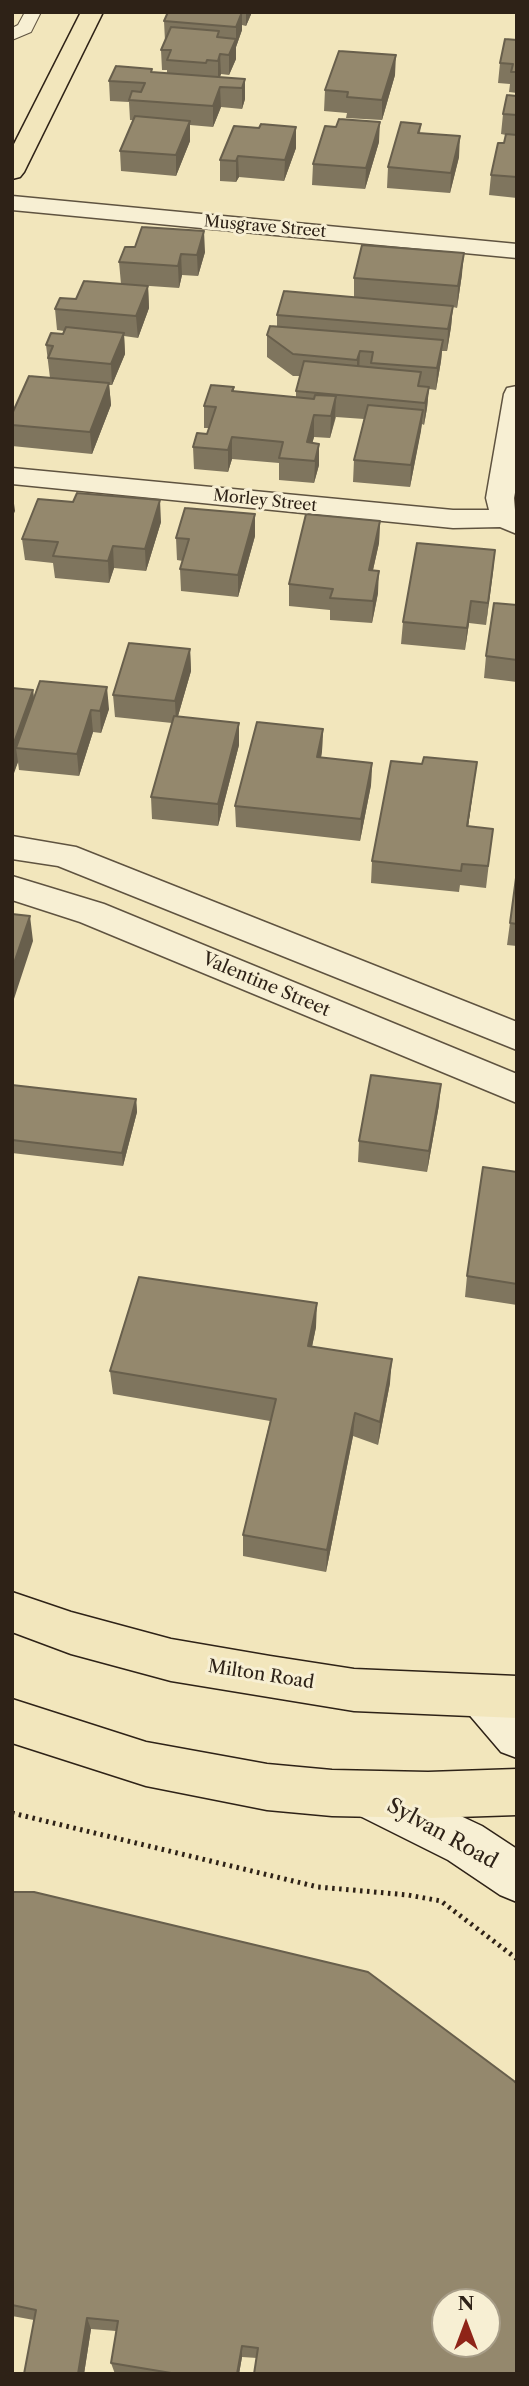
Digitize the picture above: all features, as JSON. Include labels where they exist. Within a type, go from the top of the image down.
[{"type":"main road","points":[[12,172],[92,12]]},
{"type":"main road","name":"Milton Road","points":[[12,1612],[71,1633],[196,1664],[354,1690],[499,1697]]},
{"type":"main road","points":[[12,1721],[87,1747],[205,1777],[267,1787],[365,1794],[517,1792]]},
{"type":"street","name":"Musgrave Street","points":[[12,203],[517,251]]},
{"type":"street","points":[[511,522],[500,498],[517,394]]},
{"type":"street","name":"Morley Street","points":[[12,475],[453,519],[511,522]]},
{"type":"street","points":[[12,847],[64,855],[517,1037]]},
{"type":"street","name":"Valentine Street","points":[[12,888],[92,913],[517,1089]]},
{"type":"street","points":[[499,1697],[517,1736]]},
{"type":"street","name":"Sylvan Road","points":[[365,1794],[465,1843],[517,1878]]},
{"type":"lane","points":[[12,35],[25,28],[33,12]]},
{"type":"path","points":[[12,1813],[318,1887],[408,1895],[441,1901],[517,1959]]},
{"type":"building","points":[[168,12],[242,12],[236,27],[164,21]]},
{"type":"building","points":[[171,27],[219,31],[217,37],[236,39],[229,55],[220,54],[218,61],[207,60],[206,63],[167,60],[171,50],[161,50]]},
{"type":"building","points":[[505,39],[517,40],[517,72],[511,72],[513,64],[500,63]]},
{"type":"building","points":[[339,51],[396,55],[382,100],[347,97],[348,92],[325,90]]},
{"type":"building","points":[[116,66],[152,69],[151,72],[245,79],[242,88],[220,87],[213,106],[129,100],[132,91],[141,92],[145,83],[109,81]]},
{"type":"building","points":[[507,95],[517,96],[517,115],[503,114]]},
{"type":"building","points":[[135,116],[190,121],[176,155],[120,151]]},
{"type":"building","points":[[339,119],[380,122],[366,168],[313,164],[325,126],[336,127]]},
{"type":"building","points":[[401,122],[421,124],[418,133],[460,136],[451,173],[388,167]]},
{"type":"building","points":[[261,124],[296,127],[285,160],[238,156],[236,161],[220,160],[234,126],[259,128]]},
{"type":"building","points":[[506,134],[517,135],[517,177],[491,175],[498,143],[504,143]]},
{"type":"building","points":[[142,227],[204,231],[197,255],[181,254],[178,266],[119,262],[125,247],[135,247]]},
{"type":"building","points":[[362,245],[464,253],[458,286],[354,278]]},
{"type":"building","points":[[84,281],[148,286],[136,316],[55,309],[60,298],[76,299]]},
{"type":"building","points":[[284,291],[453,306],[448,329],[277,315]]},
{"type":"building","points":[[270,326],[443,340],[437,368],[371,363],[373,352],[360,351],[357,360],[293,354],[267,335]]},
{"type":"building","points":[[66,327],[124,333],[111,364],[48,358],[53,346],[46,345],[51,333],[63,334]]},
{"type":"building","points":[[304,361],[421,372],[418,386],[429,387],[425,403],[296,391]]},
{"type":"building","points":[[29,376],[109,383],[90,432],[12,425],[12,414]]},
{"type":"building","points":[[211,385],[234,387],[232,391],[314,399],[315,395],[336,396],[331,416],[314,415],[307,442],[319,444],[315,461],[279,458],[283,442],[232,437],[228,450],[193,447],[197,433],[207,434],[216,407],[204,406]]},
{"type":"building","points":[[368,405],[423,410],[411,465],[354,460]]},
{"type":"building","points":[[77,493],[160,500],[145,549],[113,546],[108,561],[53,556],[58,542],[22,539],[38,499],[73,502]]},
{"type":"building","points":[[185,508],[255,514],[238,575],[180,569],[189,539],[176,538]]},
{"type":"building","points":[[306,514],[380,521],[369,570],[379,571],[373,601],[330,598],[333,589],[289,584]]},
{"type":"building","points":[[417,543],[495,550],[488,603],[471,601],[467,628],[403,622]]},
{"type":"building","points":[[494,603],[517,605],[517,660],[486,656]]},
{"type":"building","points":[[129,643],[190,649],[175,701],[113,695]]},
{"type":"building","points":[[40,681],[107,687],[100,711],[91,710],[77,754],[16,748]]},
{"type":"building","points":[[12,688],[33,690],[12,748]]},
{"type":"building","points":[[174,716],[239,723],[218,804],[151,797]]},
{"type":"building","points":[[257,722],[323,729],[317,757],[372,763],[361,819],[235,806]]},
{"type":"building","points":[[424,757],[477,762],[467,826],[493,829],[488,866],[462,864],[461,871],[372,861],[391,761],[422,764]]},
{"type":"building","points":[[517,878],[517,924],[510,923]]},
{"type":"building","points":[[12,914],[30,916],[12,969]]},
{"type":"building","points":[[371,1075],[441,1084],[429,1151],[359,1141]]},
{"type":"building","points":[[12,1085],[136,1099],[122,1153],[12,1140]]},
{"type":"building","points":[[483,1167],[517,1172],[517,1284],[467,1276]]},
{"type":"building","points":[[139,1277],[317,1303],[308,1346],[392,1359],[380,1422],[355,1413],[327,1550],[243,1535],[276,1399],[110,1371]]},
{"type":"building","points":[[12,1892],[34,1892],[368,1972],[517,2084],[517,2374],[254,2374],[258,2348],[242,2346],[237,2374],[177,2374],[111,2363],[118,2321],[87,2318],[78,2374],[24,2374],[36,2310],[12,2305]]}]
